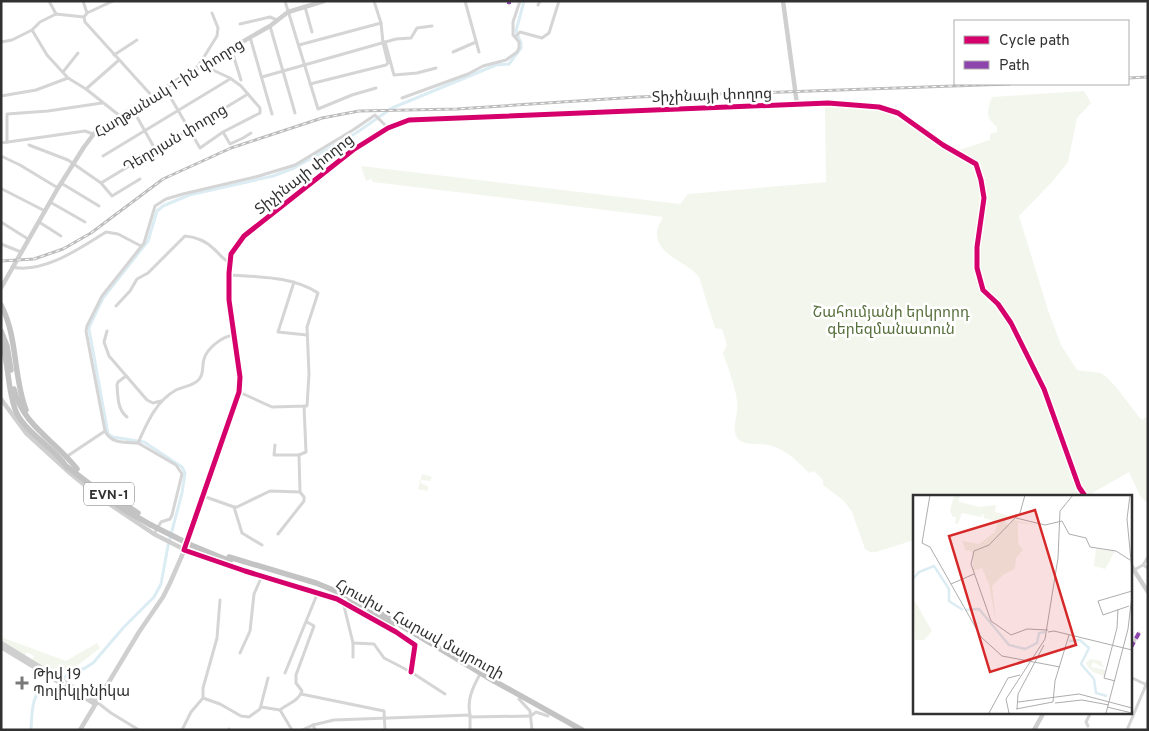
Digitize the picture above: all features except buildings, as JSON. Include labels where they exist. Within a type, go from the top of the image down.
[{"type":"highway","points":[[1,305],[9,328],[19,387],[31,422]]},
{"type":"highway","name":"Հյուսիս - Հարավ մայրուղի","points":[[2,336],[14,408],[30,430],[60,458],[61,463],[123,509],[205,552],[316,583],[360,601],[487,677],[582,730]]},
{"type":"highway","name":"Հյուսիս - Հարավ մայրուղի","points":[[2,336],[8,353],[15,393],[22,410],[31,422],[68,457],[77,469],[152,523]]},
{"type":"highway","points":[[1,358],[10,402],[14,408]]},
{"type":"highway","name":"Հյուսիս - Հարավ մայրուղի","points":[[61,463],[77,469]]},
{"type":"highway","name":"Հյուսիս - Հարավ մայրուղի","points":[[230,559],[316,586],[351,601],[573,730]]},
{"type":"street","points":[[49,1],[56,14]]},
{"type":"street","points":[[83,1],[87,12]]},
{"type":"street","points":[[112,1],[87,12],[84,17],[85,22],[152,96]]},
{"type":"street","points":[[285,1],[317,107],[320,109],[352,95],[376,88]]},
{"type":"street","name":"Հաղթանակ 1-ին փողոց","points":[[1,288],[58,188],[93,134],[199,67],[270,26],[288,12],[324,1]]},
{"type":"street","points":[[310,84],[386,65],[381,23],[374,1]]},
{"type":"street","points":[[465,1],[479,52]]},
{"type":"street","points":[[402,98],[512,57],[519,48],[516,35],[512,32],[520,1]]},
{"type":"street","points":[[516,35],[520,32],[542,38],[545,37],[549,33],[559,1]]},
{"type":"street","points":[[782,1],[797,104]]},
{"type":"street","points":[[305,7],[312,32]]},
{"type":"street","points":[[165,88],[200,148],[223,132],[260,112],[260,108],[241,86],[230,78],[199,67],[217,36],[218,28],[212,13]]},
{"type":"street","points":[[1,42],[12,40],[32,30],[40,22],[56,14],[84,17]]},
{"type":"street","points":[[240,24],[270,17],[277,20]]},
{"type":"street","points":[[299,45],[381,23]]},
{"type":"street","points":[[270,26],[295,113]]},
{"type":"street","points":[[262,77],[396,39],[411,38],[417,28],[432,26]]},
{"type":"street","points":[[32,30],[47,55],[68,78],[86,89],[120,116]]},
{"type":"street","points":[[250,36],[272,114]]},
{"type":"street","points":[[114,55],[137,40]]},
{"type":"street","points":[[453,52],[476,42]]},
{"type":"street","points":[[384,43],[394,75],[417,73],[436,68]]},
{"type":"street","points":[[231,48],[241,80]]},
{"type":"street","points":[[63,72],[78,53]]},
{"type":"street","points":[[86,89],[119,60]]},
{"type":"street","points":[[1,96],[36,90],[68,78]]},
{"type":"street","points":[[103,156],[230,78]]},
{"type":"street","name":"Դեղոյան փողոց","points":[[101,183],[248,94]]},
{"type":"street","points":[[7,142],[7,114],[48,111],[103,103]]},
{"type":"street","name":"Տիչինայի փողոց","points":[[80,730],[163,596],[184,550],[239,392],[238,356],[233,335],[229,300],[229,262],[235,247],[244,236],[354,150],[388,128],[409,120],[797,104],[855,104],[879,107],[898,113],[943,145],[976,164],[982,180],[984,198],[976,268],[983,290],[998,304],[1011,323],[1044,389],[1079,487],[1084,495]]},
{"type":"street","points":[[132,108],[155,149]]},
{"type":"street","points":[[154,534],[161,522],[170,519],[172,515],[182,474],[176,465],[139,441],[116,441],[110,439],[105,431],[86,331],[102,296],[144,243],[153,210],[158,203],[183,194],[259,176],[295,165],[375,115],[388,128]]},
{"type":"street","points":[[1,144],[84,131],[93,134]]},
{"type":"street","points":[[223,132],[230,144],[251,133]]},
{"type":"street","points":[[29,146],[56,154],[73,163],[101,183],[114,196],[140,179]]},
{"type":"street","points":[[1,156],[58,188]]},
{"type":"street","points":[[62,183],[98,206]]},
{"type":"street","points":[[2,189],[45,211]]},
{"type":"street","points":[[50,202],[85,222]]},
{"type":"street","points":[[1,222],[28,239]]},
{"type":"street","points":[[38,222],[61,236]]},
{"type":"street","points":[[12,266],[32,268],[56,260],[75,252],[106,232],[118,234],[141,246]]},
{"type":"street","points":[[116,306],[130,291],[137,278],[148,273],[185,236],[196,237],[214,248],[224,260],[229,262]]},
{"type":"street","points":[[1,244],[21,252]]},
{"type":"street","points":[[229,275],[263,277],[294,282],[310,287],[318,293],[306,327],[309,374],[307,406],[272,406],[239,392]]},
{"type":"street","points":[[294,282],[278,332],[307,335]]},
{"type":"street","points":[[106,331],[104,342],[109,356],[147,400],[153,403],[161,401],[177,390],[194,384],[200,378],[204,358],[219,340],[233,335]]},
{"type":"street","points":[[126,376],[117,385],[120,407],[122,413],[126,416]]},
{"type":"street","name":"EVN-1","points":[[1,400],[26,432],[61,463]]},
{"type":"street","points":[[139,441],[161,401]]},
{"type":"street","points":[[275,445],[274,455],[304,454],[306,447],[304,406]]},
{"type":"street","points":[[69,455],[105,431]]},
{"type":"street","points":[[278,534],[304,501],[304,497],[300,492],[299,455]]},
{"type":"street","points":[[61,463],[95,494],[154,534],[184,550],[318,592],[343,602],[364,614],[415,645],[411,672]]},
{"type":"street","points":[[203,496],[236,507],[270,492],[300,492]]},
{"type":"street","points":[[234,506],[242,533],[262,545]]},
{"type":"street","points":[[1148,557],[1143,565],[1132,570],[1148,592]]},
{"type":"street","points":[[1143,565],[1148,568]]},
{"type":"street","points":[[240,653],[250,631],[254,594],[262,576]]},
{"type":"street","points":[[285,672],[318,592]]},
{"type":"street","points":[[182,730],[191,712],[203,698],[203,688],[217,638],[220,600]]},
{"type":"street","points":[[351,601],[361,608],[364,614]]},
{"type":"street","points":[[343,602],[353,643],[353,657]]},
{"type":"street","points":[[364,614],[372,615],[388,622]]},
{"type":"street","points":[[280,710],[288,703],[295,701],[302,691],[296,683],[296,675],[314,626],[307,622]]},
{"type":"street","points":[[1132,645],[1139,633]]},
{"type":"street","points":[[353,643],[374,644],[384,658],[411,672],[445,694]]},
{"type":"street","points":[[1,645],[139,730]]},
{"type":"street","points":[[470,730],[469,698],[479,676]]},
{"type":"street","points":[[203,698],[220,704],[246,718],[257,712],[261,707],[268,678]]},
{"type":"street","points":[[1132,678],[1147,684]]},
{"type":"street","points":[[1127,730],[1148,680]]},
{"type":"street","points":[[301,694],[384,712],[385,730]]},
{"type":"street","points":[[519,700],[529,708],[532,715],[532,730]]},
{"type":"street","points":[[261,707],[280,710]]},
{"type":"street","points":[[280,710],[292,730]]},
{"type":"street","points":[[302,730],[334,720],[532,715],[536,712],[548,716]]},
{"type":"street","points":[[1034,730],[1043,714]]},
{"type":"street","points":[[1088,726],[1086,723],[1090,714]]},
{"type":"street","points":[[313,725],[315,730]]},
{"type":"green space","name":"Շահումյանի երկրորդ գերեզմանատուն","points":[[1084,91],[1091,103],[1077,118],[1068,162],[1052,182],[1019,216],[1048,310],[1061,345],[1077,370],[1097,372],[1105,376],[1142,420],[1148,416],[1148,504],[1140,496],[1129,472],[1089,495],[913,495],[913,540],[876,552],[870,552],[865,549],[852,512],[844,501],[823,485],[823,480],[814,471],[809,473],[791,456],[780,449],[768,445],[742,442],[736,436],[737,401],[723,353],[727,345],[722,329],[715,328],[699,277],[661,247],[657,232],[663,217],[373,182],[371,179],[366,181],[361,166],[680,204],[688,194],[826,182],[825,107],[862,108],[889,114],[903,121],[938,146],[954,151],[990,140],[990,134],[997,132],[997,127],[990,120],[988,114],[992,97]]},
{"type":"green space","points":[[422,474],[432,477],[430,481],[421,480],[421,483],[429,487],[427,491],[418,489]]},
{"type":"green space","points":[[1,637],[66,661],[97,643],[100,648],[74,668],[51,673],[31,662],[34,656],[27,652],[23,658],[1,644]]},
{"type":"waterway","points":[[62,678],[93,663],[124,627],[154,597],[161,584],[168,546],[182,493],[185,473],[182,467],[144,442],[113,437],[108,434],[89,329],[103,298],[148,241],[157,211],[163,206],[189,195],[273,176],[294,168],[356,133],[392,108],[496,65],[509,64],[521,48],[516,31],[524,1]]},
{"type":"waterway","points":[[31,730],[35,697],[42,687],[48,684]]},
{"type":"railway","points":[[1129,78],[1148,77]]},
{"type":"railway","points":[[1,261],[34,259],[63,249],[91,233],[163,179],[231,148],[322,118],[359,111],[457,109],[638,97],[981,85]]},
{"type":"marked path","points":[[1132,645],[1139,633]]},
{"type":"cycle path","points":[[411,672],[415,645],[396,632],[337,599],[184,550],[239,392],[240,377],[229,300],[231,254],[244,236],[353,150],[388,128],[409,120],[828,103],[879,107],[898,113],[943,145],[976,164],[984,198],[977,247],[977,268],[983,290],[998,304],[1011,323],[1044,389],[1079,487],[1084,495]]},
{"type":"place","name":"Թիվ 19 Պոլիկլինիկա","points":[[22,683]]}]
